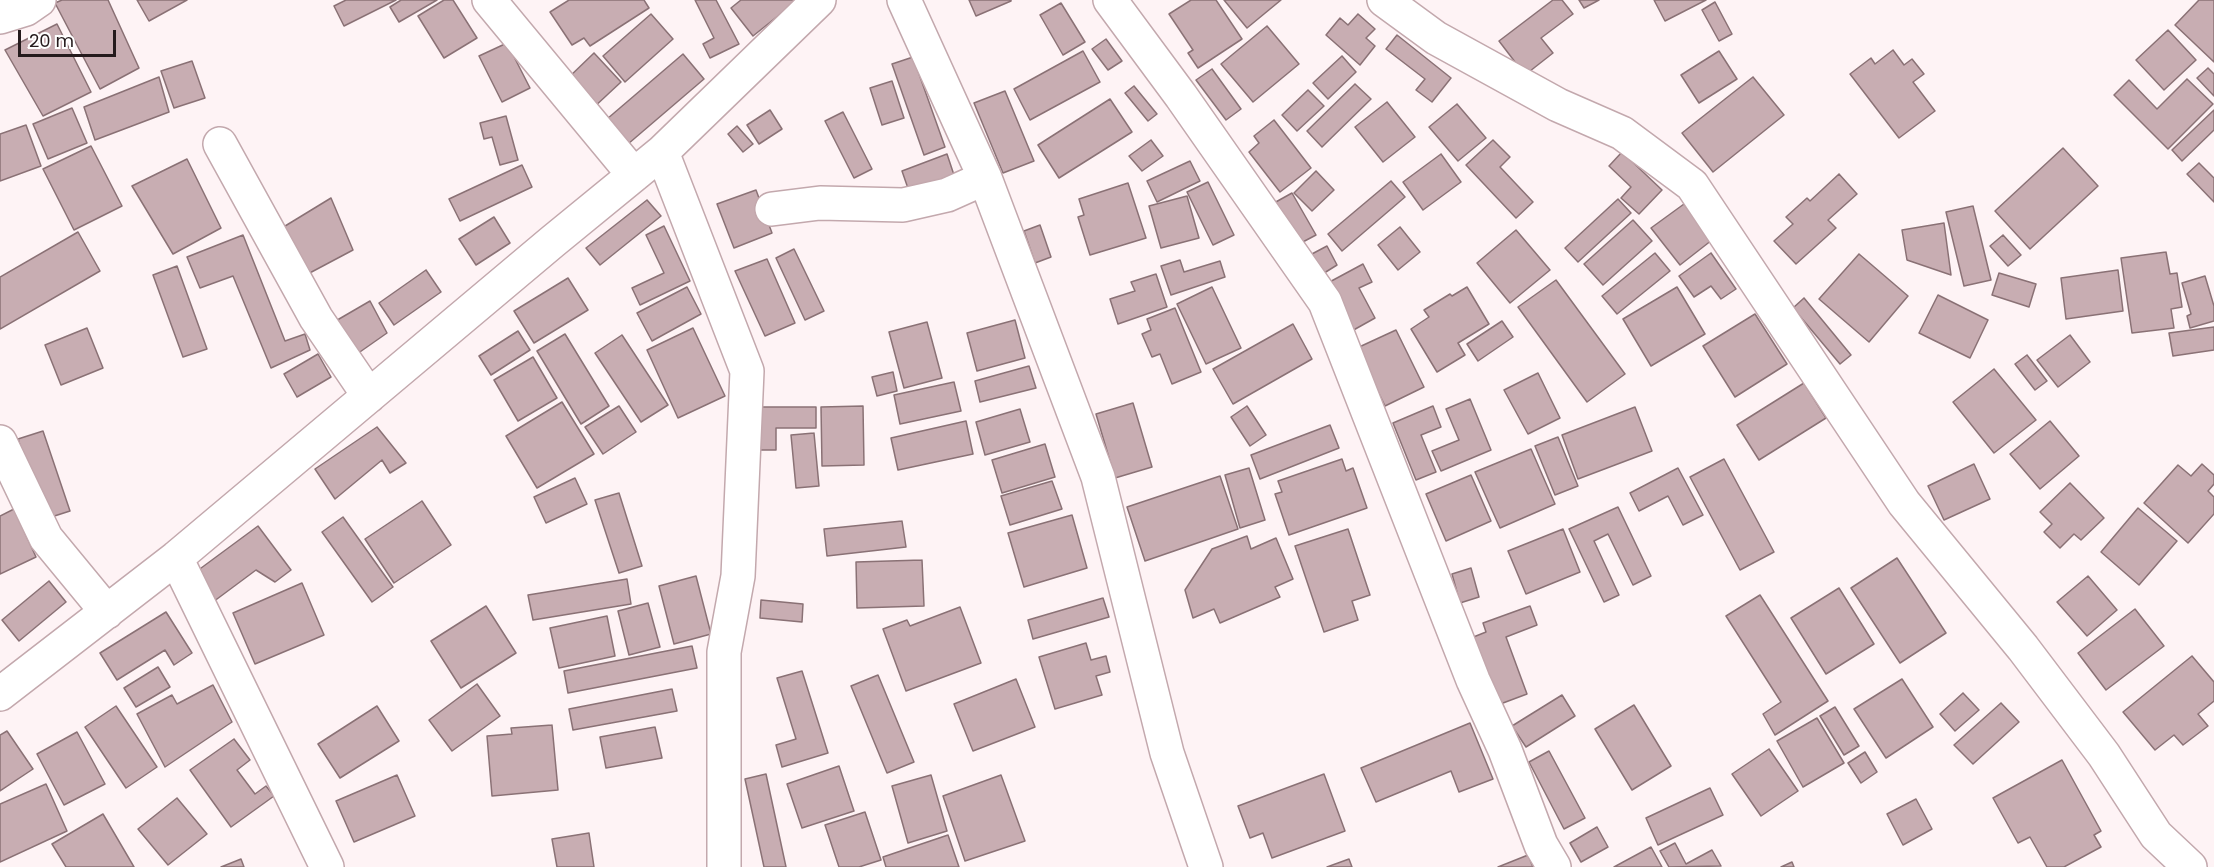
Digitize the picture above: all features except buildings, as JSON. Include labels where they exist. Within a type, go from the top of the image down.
[{"type":"street","points":[[0,17],[26,9],[39,0]]},
{"type":"street","points":[[489,0],[634,175]]},
{"type":"street","points":[[0,694],[176,558],[662,152],[819,0]]},
{"type":"street","points":[[904,0],[986,178],[1098,477],[1167,753],[1206,867]]},
{"type":"street","points":[[1110,0],[1181,96],[1325,302],[1469,669],[1505,750],[1541,845],[1554,867]]},
{"type":"street","points":[[1384,0],[1436,38],[1557,105],[1622,133],[1692,185],[1904,503],[2023,648],[2104,755],[2156,835],[2190,867]]},
{"type":"street","points":[[220,144],[316,318],[369,396]]},
{"type":"street","points":[[662,152],[747,371],[738,576],[724,652],[724,867]]},
{"type":"street","points":[[772,209],[820,203],[903,205],[947,195],[986,178]]},
{"type":"street","points":[[0,442],[46,538],[107,612]]},
{"type":"street","points":[[176,558],[327,867]]}]
